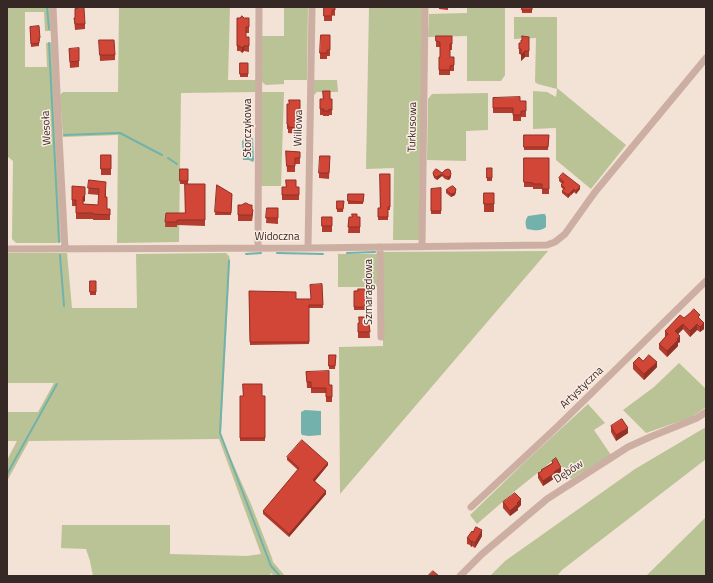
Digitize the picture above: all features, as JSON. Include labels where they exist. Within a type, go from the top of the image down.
[{"type":"street","name":"Wesoła","points":[[53,7],[65,249]]},
{"type":"street","name":"Storczykowa","points":[[258,248],[259,7]]},
{"type":"street","name":"Turkusowa","points":[[422,247],[425,7]]},
{"type":"street","name":"Willowa","points":[[308,248],[312,9]]},
{"type":"street","name":"Widoczna","points":[[7,249],[308,248],[547,245],[555,242],[565,234],[595,192],[706,58]]},
{"type":"street","name":"Szmaragdowa","points":[[380,247],[381,337]]},
{"type":"street","name":"Artystyczna","points":[[471,507],[558,426],[706,281]]},
{"type":"street","name":"Dębów","points":[[460,576],[482,554],[548,499],[628,447],[697,418],[706,412]]},
{"type":"green space","points":[[7,7],[50,7],[51,31],[45,31],[44,12],[25,12],[25,67],[47,67],[46,43],[53,42],[61,242],[16,243],[12,239],[13,161],[7,156]]},
{"type":"green space","points":[[119,7],[230,7],[228,80],[256,80],[256,92],[181,93],[179,242],[117,243],[118,135],[63,137],[60,95],[63,92],[118,92]]},
{"type":"green space","points":[[284,7],[308,7],[307,80],[284,80],[284,84],[266,85],[261,79],[261,36],[284,36]]},
{"type":"green space","points":[[369,7],[422,7],[420,240],[393,240],[394,168],[366,169]]},
{"type":"green space","points":[[467,7],[505,7],[505,75],[501,81],[467,81],[467,36],[428,37],[429,14],[467,13]]},
{"type":"green space","points":[[514,17],[557,17],[557,88],[626,145],[591,189],[556,160],[556,128],[533,129],[533,91],[547,92],[556,97],[557,89],[535,82],[536,38],[514,39]]},
{"type":"green space","points":[[313,80],[337,80],[338,92],[317,92],[313,96]]},
{"type":"green space","points":[[261,92],[284,92],[281,186],[261,186]]},
{"type":"green space","points":[[488,93],[488,130],[466,131],[466,161],[427,160],[428,99],[432,94]]},
{"type":"green space","points":[[548,251],[340,494],[339,347],[383,346],[383,252]]},
{"type":"green space","points":[[7,253],[67,253],[72,308],[137,308],[136,254],[226,253],[229,256],[221,433],[222,439],[251,504],[273,562],[285,576],[274,576],[271,573],[270,576],[93,576],[86,549],[61,548],[62,525],[170,525],[170,554],[247,556],[261,554],[219,439],[29,441],[7,481],[7,460],[17,441],[7,441],[7,412],[38,412],[54,383],[7,383]]},
{"type":"green space","points":[[338,254],[377,254],[377,287],[338,287]]},
{"type":"green space","points":[[679,363],[706,389],[706,407],[692,417],[646,433],[623,410],[654,387]]},
{"type":"green space","points":[[588,404],[605,423],[594,430],[611,455],[571,479],[556,458],[477,524],[470,515]]},
{"type":"green space","points":[[706,427],[706,459],[562,570],[557,576],[490,576],[505,561],[635,469]]},
{"type":"green space","points":[[706,517],[705,576],[646,576]]},
{"type":"water","points":[[245,138],[253,138],[253,162],[243,160],[242,141]]},
{"type":"water","points":[[545,214],[546,217],[546,227],[544,229],[527,229],[526,219],[528,216]]},
{"type":"water","points":[[305,410],[321,411],[321,435],[302,435],[301,412]]},
{"type":"building","points":[[324,7],[335,7],[335,10],[332,10],[332,16],[324,16]]},
{"type":"building","points":[[522,7],[532,7],[532,10],[522,10]]},
{"type":"building","points":[[84,8],[85,24],[75,24],[75,9]]},
{"type":"building","points":[[242,16],[244,18],[249,18],[249,27],[246,27],[246,37],[249,37],[249,46],[244,46],[242,48],[237,46],[237,18]]},
{"type":"building","points":[[39,26],[39,43],[31,44],[30,27]]},
{"type":"building","points":[[321,35],[330,35],[330,50],[327,50],[327,53],[320,53]]},
{"type":"building","points":[[436,36],[452,36],[452,44],[450,44],[450,57],[454,57],[454,65],[450,66],[450,70],[439,70],[440,42],[436,41]]},
{"type":"building","points":[[522,36],[529,37],[529,51],[525,51],[521,55],[519,43],[521,43]]},
{"type":"building","points":[[99,40],[114,40],[115,55],[100,55]]},
{"type":"building","points":[[79,48],[79,61],[70,62],[69,49]]},
{"type":"building","points":[[240,63],[248,63],[248,74],[240,74]]},
{"type":"building","points":[[323,91],[330,91],[332,110],[329,109],[329,111],[323,111],[324,109],[320,109],[320,99],[323,99]]},
{"type":"building","points":[[520,97],[520,101],[526,101],[526,111],[521,111],[521,115],[513,115],[513,108],[493,108],[493,98]]},
{"type":"building","points":[[289,100],[300,100],[300,128],[288,127],[287,104],[289,104]]},
{"type":"building","points":[[524,135],[549,135],[548,147],[524,147]]},
{"type":"building","points":[[286,151],[300,152],[300,158],[295,158],[295,166],[287,166]]},
{"type":"building","points":[[101,155],[111,155],[111,169],[101,169]]},
{"type":"building","points":[[320,156],[330,156],[329,173],[319,173]]},
{"type":"building","points":[[524,158],[549,158],[549,189],[542,189],[542,184],[524,182]]},
{"type":"building","points":[[487,168],[492,168],[492,178],[487,178]]},
{"type":"building","points":[[180,169],[188,169],[188,181],[180,181]]},
{"type":"building","points":[[436,169],[442,173],[448,169],[450,170],[451,174],[448,177],[442,174],[437,177],[434,176],[433,173]]},
{"type":"building","points":[[563,173],[580,186],[576,191],[574,189],[568,195],[562,191],[565,188],[561,185],[564,182],[559,178]]},
{"type":"building","points":[[380,174],[390,174],[390,207],[388,207],[388,217],[378,217],[378,208],[380,208]]},
{"type":"building","points":[[89,180],[106,182],[105,197],[107,197],[107,209],[110,209],[110,215],[76,213],[76,200],[72,200],[72,186],[85,187],[83,204],[98,205],[99,189],[88,188]]},
{"type":"building","points":[[286,180],[296,180],[296,187],[299,187],[299,195],[282,195],[282,187],[286,187]]},
{"type":"building","points":[[185,184],[205,184],[205,220],[177,220],[177,222],[165,222],[166,213],[185,213]]},
{"type":"building","points":[[217,185],[232,194],[231,213],[215,212]]},
{"type":"building","points":[[453,186],[456,189],[455,193],[451,194],[446,190]]},
{"type":"building","points":[[441,188],[441,211],[431,211],[431,189]]},
{"type":"building","points":[[484,193],[494,193],[494,204],[484,204]]},
{"type":"building","points":[[348,194],[364,194],[363,202],[348,201]]},
{"type":"building","points":[[337,201],[344,201],[343,209],[337,209]]},
{"type":"building","points":[[246,203],[252,205],[252,215],[238,215],[238,205]]},
{"type":"building","points":[[267,208],[278,208],[278,218],[266,218]]},
{"type":"building","points":[[352,214],[357,214],[357,217],[360,217],[360,227],[348,227],[349,217],[352,217]]},
{"type":"building","points":[[322,217],[332,217],[332,226],[322,226]]},
{"type":"building","points":[[90,281],[96,281],[96,292],[90,292]]},
{"type":"building","points":[[322,284],[323,305],[309,305],[309,342],[250,342],[249,291],[296,292],[296,299],[311,299],[310,285]]},
{"type":"building","points":[[358,289],[369,289],[369,296],[365,296],[365,307],[354,307],[354,291],[358,291]]},
{"type":"building","points":[[694,309],[700,315],[698,317],[704,323],[700,327],[697,324],[690,331],[683,324],[675,331],[680,336],[677,339],[678,340],[667,351],[659,344],[668,334],[665,331],[680,315],[684,318]]},
{"type":"building","points":[[359,317],[368,317],[370,332],[358,332]]},
{"type":"building","points":[[329,355],[336,355],[335,366],[329,366]]},
{"type":"building","points":[[649,355],[657,362],[644,374],[633,363],[639,357],[643,361]]},
{"type":"building","points":[[329,371],[329,385],[332,385],[332,397],[326,397],[326,388],[311,388],[311,382],[307,382],[306,372]]},
{"type":"building","points":[[243,384],[262,384],[262,396],[265,396],[265,438],[240,438],[240,396],[243,396]]},
{"type":"building","points":[[622,419],[628,428],[616,435],[611,426]]},
{"type":"building","points":[[302,440],[328,463],[313,480],[326,491],[289,534],[263,511],[299,468],[287,457]]},
{"type":"building","points":[[556,458],[561,467],[543,481],[538,473],[553,463],[552,461]]},
{"type":"building","points":[[515,493],[521,499],[510,511],[503,502]]},
{"type":"building","points":[[476,527],[482,530],[475,543],[472,541],[471,542],[467,538]]},
{"type":"building","points":[[433,571],[439,576],[428,576]]},
{"type":"waterway","points":[[47,7],[49,29]]},
{"type":"waterway","points":[[49,43],[59,242]]},
{"type":"waterway","points":[[64,135],[120,133],[162,155]]},
{"type":"waterway","points":[[168,158],[177,164]]},
{"type":"waterway","points":[[347,253],[375,252]]},
{"type":"waterway","points":[[246,254],[261,253]]},
{"type":"waterway","points":[[277,253],[323,254]]},
{"type":"waterway","points":[[60,255],[64,306]]},
{"type":"waterway","points":[[229,261],[220,433],[271,566],[280,576]]},
{"type":"waterway","points":[[7,474],[57,384]]}]
